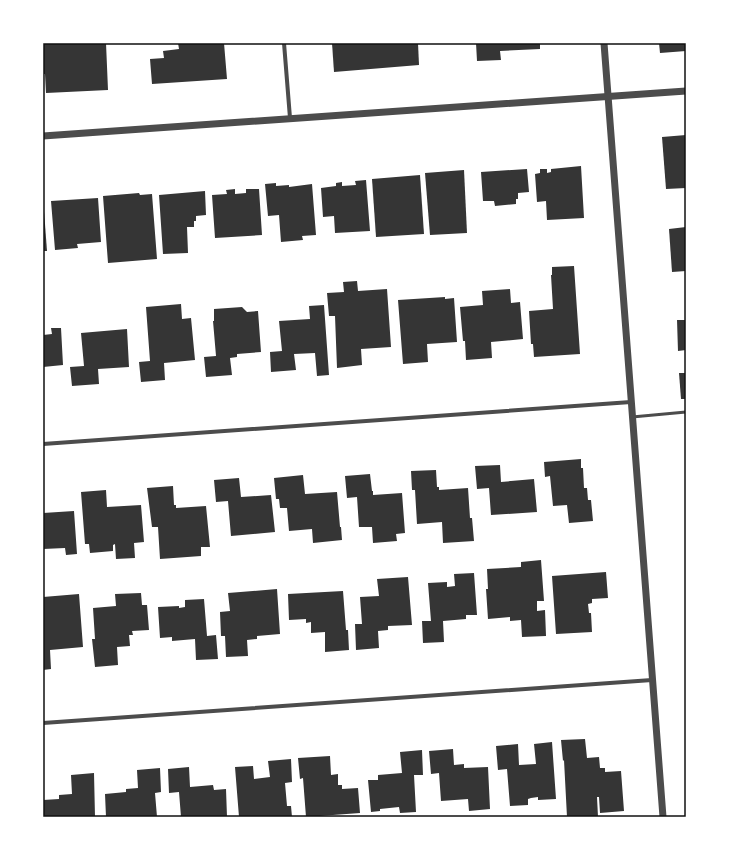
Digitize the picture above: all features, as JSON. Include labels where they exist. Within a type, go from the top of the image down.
[{"type":"street","points":[[284,43],[290,118]]},
{"type":"street","points":[[604,43],[663,817]]},
{"type":"street","points":[[43,136],[608,95],[686,91]]},
{"type":"street","points":[[43,444],[631,402]]},
{"type":"street","points":[[43,723],[652,680]]},
{"type":"lane","points":[[632,417],[686,412]]},
{"type":"building","points":[[106,43],[108,90],[46,93],[45,74],[43,74],[43,44]]},
{"type":"building","points":[[178,43],[224,43],[227,79],[152,84],[150,59],[164,58],[163,51],[179,49]]},
{"type":"building","points":[[332,43],[418,43],[419,65],[334,72]]},
{"type":"building","points":[[476,43],[540,43],[540,49],[500,51],[501,60],[477,61]]},
{"type":"building","points":[[659,43],[686,43],[686,51],[660,53]]},
{"type":"building","points":[[686,135],[686,188],[666,189],[662,137]]},
{"type":"building","points":[[581,166],[584,218],[547,220],[546,201],[537,202],[535,174],[540,173],[540,169],[547,169],[547,173],[551,172],[551,169]]},
{"type":"building","points":[[527,169],[529,192],[518,193],[516,204],[495,206],[494,201],[483,201],[481,172]]},
{"type":"building","points":[[464,170],[467,233],[430,235],[425,173]]},
{"type":"building","points":[[420,175],[424,234],[376,237],[372,179]]},
{"type":"building","points":[[366,180],[370,231],[335,233],[334,216],[323,217],[321,188],[336,186],[336,183],[342,182],[342,186],[356,185],[355,181]]},
{"type":"building","points":[[276,183],[276,186],[289,185],[289,187],[312,184],[316,235],[302,236],[303,240],[281,242],[279,215],[268,216],[265,184]]},
{"type":"building","points":[[235,189],[235,194],[246,193],[246,189],[259,189],[262,235],[215,238],[212,195],[227,194],[226,190]]},
{"type":"building","points":[[205,191],[206,215],[196,216],[194,227],[187,227],[188,253],[163,254],[159,195]]},
{"type":"building","points":[[139,193],[140,195],[152,194],[157,259],[108,263],[103,196]]},
{"type":"building","points":[[98,198],[101,242],[77,244],[78,248],[55,250],[51,201]]},
{"type":"building","points":[[44,211],[47,251],[43,251]]},
{"type":"building","points":[[686,227],[686,271],[672,272],[669,229]]},
{"type":"building","points":[[574,266],[580,354],[534,357],[533,344],[531,344],[529,311],[553,309],[552,267]]},
{"type":"building","points":[[357,281],[358,291],[387,289],[391,347],[361,349],[362,365],[337,368],[335,316],[329,316],[327,293],[344,292],[343,282]]},
{"type":"building","points":[[510,289],[511,303],[520,302],[523,339],[491,342],[492,358],[466,360],[460,307],[483,305],[482,291]]},
{"type":"building","points":[[445,297],[445,299],[454,298],[457,342],[427,344],[428,362],[403,364],[398,300]]},
{"type":"building","points":[[181,304],[182,319],[191,318],[195,360],[164,363],[165,380],[141,382],[139,362],[150,361],[146,307]]},
{"type":"building","points":[[324,305],[329,375],[317,376],[315,353],[294,354],[296,370],[271,372],[270,352],[282,351],[279,321],[310,319],[309,306]]},
{"type":"building","points":[[242,307],[247,312],[258,311],[261,352],[237,354],[237,357],[230,358],[232,375],[206,377],[204,357],[216,356],[213,321],[214,309]]},
{"type":"building","points":[[677,320],[686,320],[686,350],[678,351]]},
{"type":"building","points":[[51,328],[61,328],[63,365],[43,367],[43,335],[52,334]]},
{"type":"building","points":[[127,329],[129,367],[98,369],[99,384],[72,386],[70,367],[84,366],[81,333]]},
{"type":"building","points":[[679,373],[686,373],[686,399],[681,399]]},
{"type":"building","points":[[581,459],[584,488],[587,488],[588,500],[591,500],[593,521],[569,523],[567,505],[553,506],[550,476],[545,477],[544,462]]},
{"type":"building","points":[[500,465],[501,482],[534,479],[537,512],[491,515],[489,488],[477,489],[475,466]]},
{"type":"building","points":[[436,470],[437,487],[439,487],[439,490],[468,488],[470,518],[472,518],[474,541],[443,543],[442,522],[417,524],[415,490],[412,490],[411,471]]},
{"type":"building","points":[[370,474],[373,495],[402,493],[405,533],[396,534],[397,541],[373,543],[372,527],[359,527],[357,497],[347,498],[345,476]]},
{"type":"building","points":[[303,475],[305,494],[337,492],[342,540],[313,543],[312,529],[289,531],[287,508],[280,508],[279,499],[276,499],[274,478]]},
{"type":"building","points":[[239,478],[241,497],[271,495],[275,532],[231,536],[228,501],[216,502],[214,480]]},
{"type":"building","points":[[173,486],[174,505],[176,505],[176,508],[206,506],[210,547],[201,547],[201,556],[160,559],[158,527],[152,527],[147,488]]},
{"type":"building","points":[[106,490],[107,507],[141,505],[144,542],[134,543],[135,558],[116,559],[115,544],[113,545],[113,551],[90,553],[89,544],[85,544],[81,492]]},
{"type":"building","points":[[74,511],[77,554],[66,555],[65,548],[43,549],[43,513]]},
{"type":"building","points":[[541,560],[544,601],[537,601],[537,611],[545,610],[546,636],[522,637],[521,620],[510,621],[510,617],[488,619],[486,589],[488,589],[487,569],[521,567],[521,562]]},
{"type":"building","points":[[606,572],[608,598],[592,599],[592,603],[588,604],[589,613],[591,613],[592,632],[556,634],[552,576]]},
{"type":"building","points":[[474,573],[477,615],[466,615],[466,619],[443,621],[444,642],[423,643],[422,621],[431,621],[428,583],[447,582],[447,587],[455,586],[454,574]]},
{"type":"building","points":[[408,577],[412,625],[388,626],[388,630],[378,631],[379,648],[356,650],[355,624],[362,624],[360,597],[379,596],[377,579]]},
{"type":"building","points":[[277,589],[280,634],[257,636],[257,639],[247,640],[248,656],[226,657],[225,636],[221,636],[220,612],[230,611],[228,593]]},
{"type":"building","points":[[343,591],[349,650],[325,652],[325,632],[311,633],[311,622],[306,623],[306,619],[289,620],[288,594]]},
{"type":"building","points":[[141,593],[142,605],[147,605],[149,630],[132,631],[133,635],[129,635],[130,646],[117,647],[118,665],[95,667],[92,639],[95,639],[93,608],[116,606],[115,594]]},
{"type":"building","points":[[79,594],[83,647],[50,650],[51,669],[43,670],[43,597]]},
{"type":"building","points":[[204,599],[207,636],[216,635],[218,659],[196,660],[195,639],[172,641],[172,637],[160,638],[158,607],[185,607],[185,600]]},
{"type":"building","points":[[585,739],[587,758],[599,757],[600,768],[605,768],[605,772],[621,771],[624,811],[600,813],[599,797],[597,797],[598,817],[567,817],[564,760],[563,761],[561,740]]},
{"type":"building","points":[[552,742],[556,799],[538,800],[538,797],[531,798],[528,799],[528,805],[510,806],[507,769],[498,770],[496,746],[518,744],[519,765],[536,764],[534,744]]},
{"type":"building","points":[[453,749],[454,765],[464,764],[464,768],[488,767],[490,809],[469,811],[468,799],[441,801],[439,773],[431,774],[429,751]]},
{"type":"building","points":[[422,750],[423,775],[414,775],[416,812],[400,813],[399,807],[380,809],[380,811],[371,812],[368,780],[378,780],[378,775],[402,773],[400,752]]},
{"type":"building","points":[[330,756],[331,775],[338,774],[338,785],[342,785],[342,789],[358,788],[360,813],[306,817],[303,778],[300,779],[298,758]]},
{"type":"building","points":[[291,759],[292,782],[285,783],[287,806],[291,806],[292,817],[239,817],[235,767],[253,766],[254,779],[270,777],[268,761]]},
{"type":"building","points":[[189,767],[190,787],[213,785],[214,790],[226,789],[227,817],[181,817],[179,792],[169,793],[168,769]]},
{"type":"building","points":[[160,768],[161,792],[155,793],[157,817],[106,817],[105,794],[126,792],[126,789],[138,788],[137,770]]},
{"type":"building","points":[[94,773],[95,817],[43,817],[43,800],[59,799],[59,795],[72,794],[71,775]]}]
